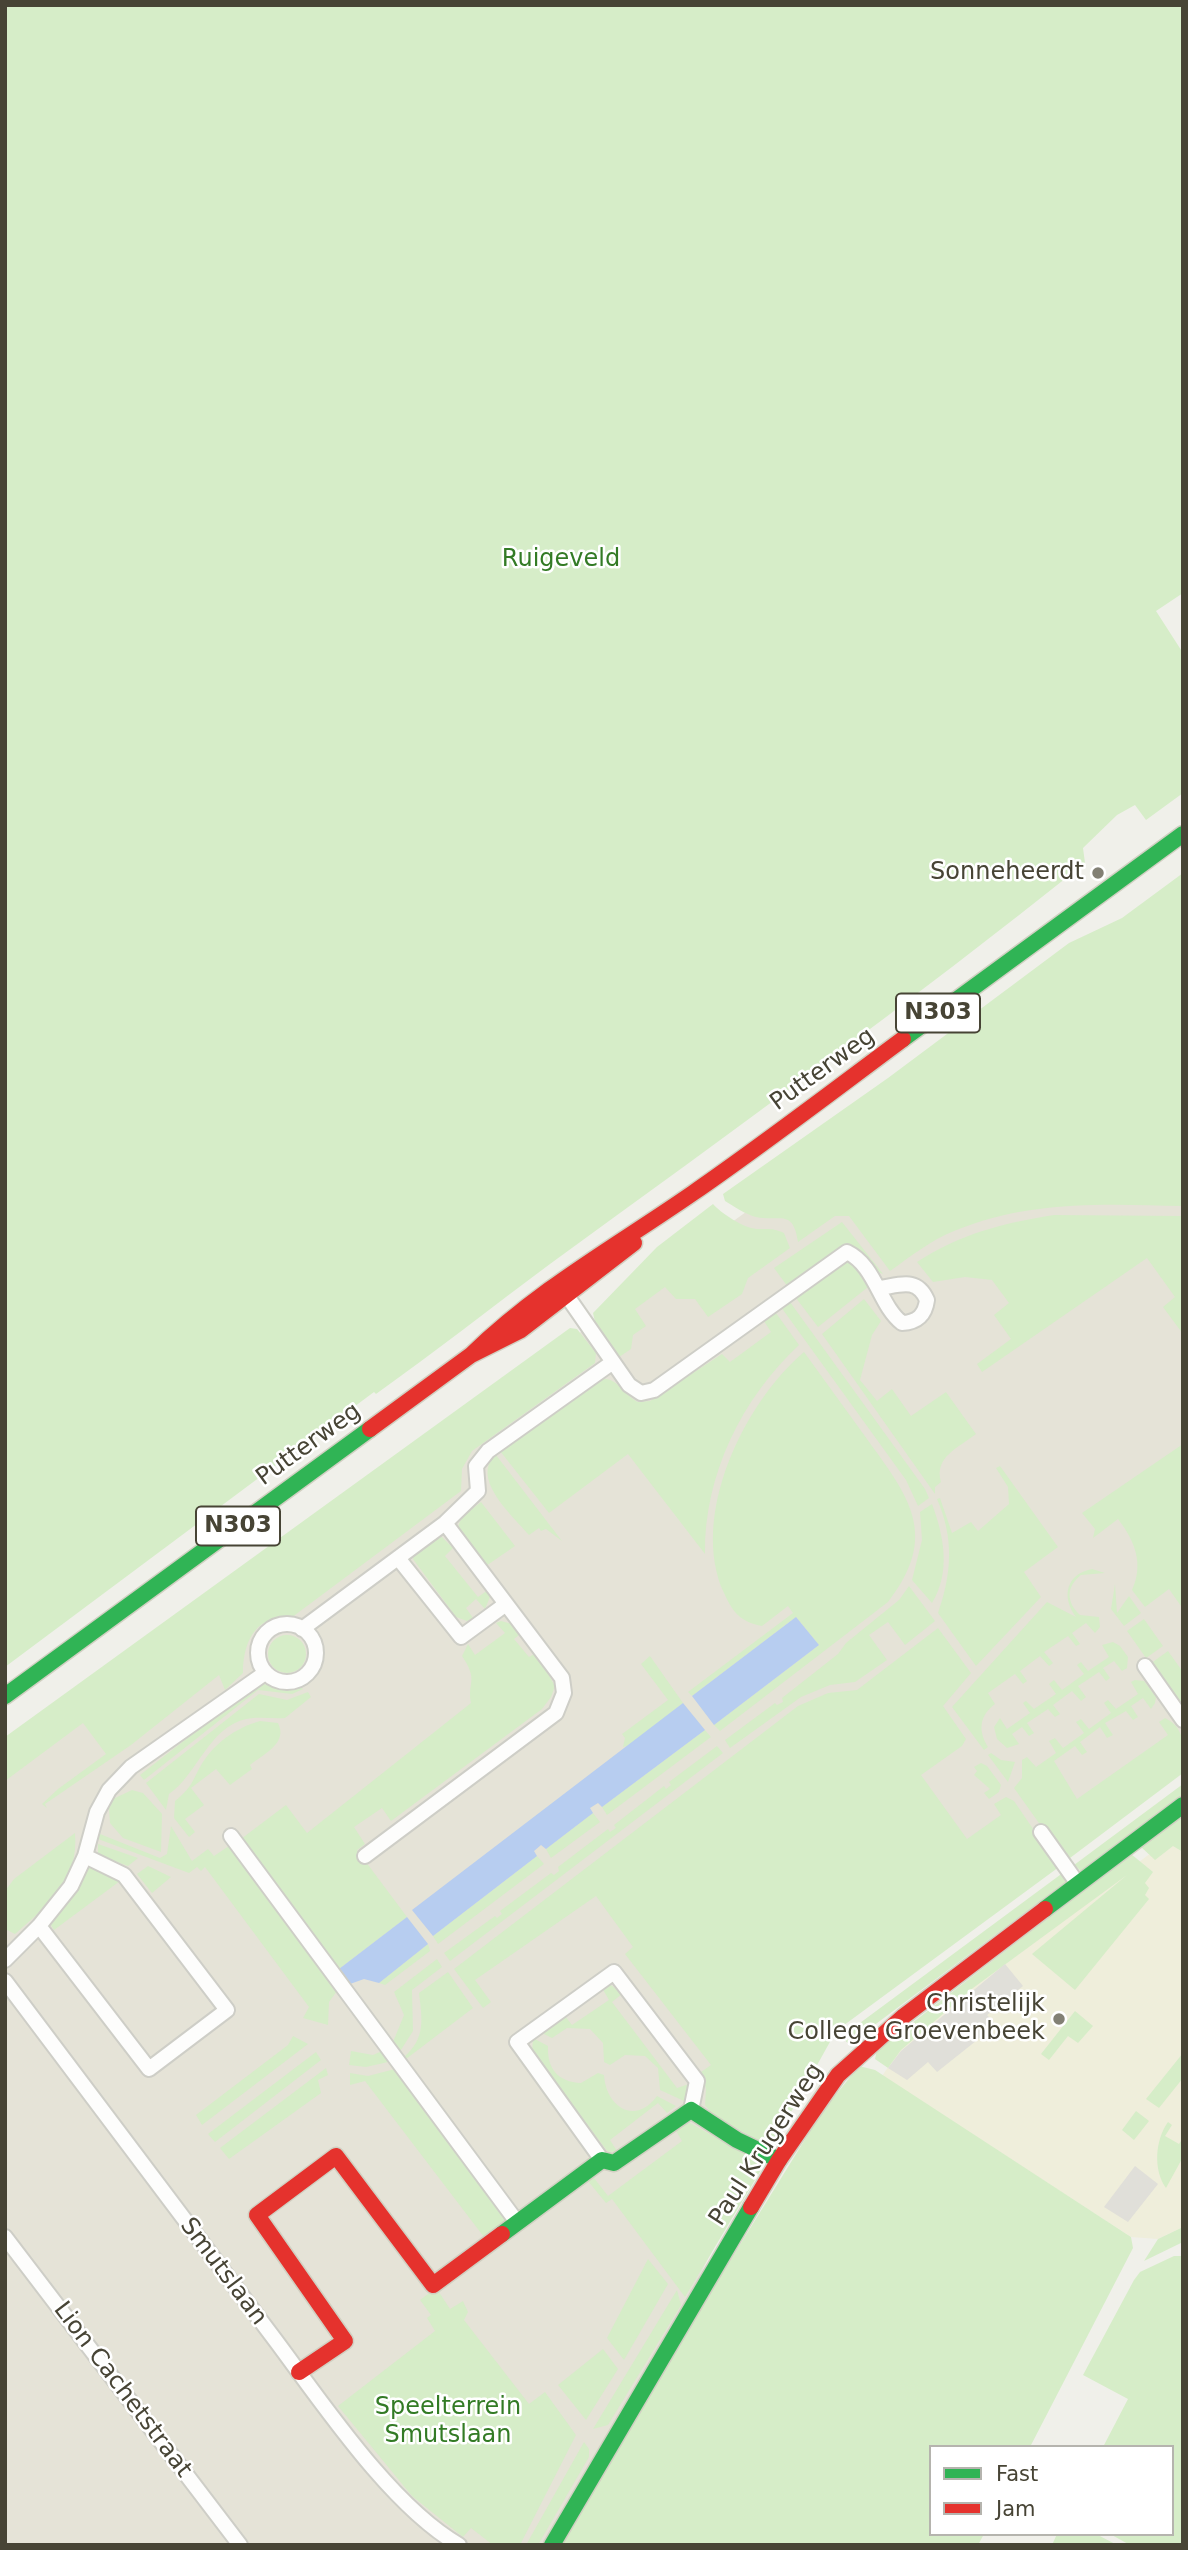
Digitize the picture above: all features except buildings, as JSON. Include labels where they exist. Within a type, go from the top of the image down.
[{"type":"street","name":"Putterweg","points":[[5,1696],[471,1355],[507,1320],[557,1281],[692,1194],[1183,834]]},
{"type":"street","name":"Putterweg","points":[[471,1355],[521,1330],[612,1263],[692,1194]]},
{"type":"street","points":[[567,1296],[629,1385],[640,1393],[654,1390],[847,1252],[856,1256],[880,1289]]},
{"type":"street","points":[[302,1629],[445,1523],[478,1491],[476,1466],[488,1451],[614,1362]]},
{"type":"street","points":[[365,1856],[556,1713],[564,1693],[562,1678],[445,1523]]},
{"type":"street","points":[[398,1558],[461,1637],[506,1604]]},
{"type":"street","points":[[288,1624],[302,1629],[314,1644],[316,1657],[312,1668],[296,1681],[284,1682],[265,1672],[257,1653],[266,1633],[276,1626],[288,1624]]},
{"type":"street","points":[[1145,1666],[1183,1720]]},
{"type":"street","points":[[5,1959],[39,1926],[71,1886],[85,1856],[97,1812],[109,1790],[131,1767],[265,1672]]},
{"type":"street","name":"Paul Krugerweg","points":[[552,2545],[779,2160],[838,2075],[904,2016],[1183,1804]]},
{"type":"street","points":[[1041,1832],[1078,1884]]},
{"type":"street","points":[[231,1836],[517,2222]]},
{"type":"street","points":[[39,1926],[149,2069],[227,2010],[124,1875],[85,1856]]},
{"type":"street","points":[[614,1972],[697,2081],[691,2110],[614,2163],[602,2160],[517,2042],[614,1972]]},
{"type":"street","name":"Smutslaan","points":[[5,1982],[299,2372],[407,2502],[444,2536],[459,2545]]},
{"type":"street","points":[[691,2110],[737,2140],[779,2160]]},
{"type":"street","points":[[299,2372],[345,2341],[257,2215],[336,2156],[433,2285],[602,2160]]},
{"type":"street","name":"Lion Cachetstraat","points":[[5,2237],[244,2544]]},
{"type":"shaded area","points":[[1183,894],[1183,1749],[823,2029],[565,2545],[5,2545],[5,1751]]},
{"type":"shaded area","name":"Christelijk College Groevenbeek","points":[[1183,1829],[1183,2227],[1158,2239],[1131,2237],[882,2076],[900,2050],[972,1987]]},
{"type":"shaded area","points":[[1005,1964],[1023,1986],[987,2015],[996,2025],[937,2072],[928,2062],[907,2080],[888,2068],[901,2051]]},
{"type":"shaded area","points":[[1135,2166],[1158,2184],[1128,2222],[1104,2207]]},
{"type":"green space","name":"Ruigeveld","points":[[5,5],[1183,5],[1183,593],[1156,611],[1183,653],[1183,793],[1146,820],[1135,805],[1117,815],[1083,848],[1085,863],[953,966],[5,1667]]},
{"type":"green space","points":[[1183,873],[1183,1206],[1067,1206],[1010,1214],[945,1235],[890,1271],[849,1216],[835,1216],[798,1242],[796,1231],[789,1220],[752,1216],[725,1201],[723,1194],[888,1078],[1069,943],[1122,918]]},
{"type":"green space","points":[[713,1204],[726,1215],[747,1226],[784,1233],[790,1248],[748,1278],[742,1294],[708,1317],[695,1299],[676,1299],[665,1287],[635,1309],[646,1326],[633,1335],[631,1349],[619,1357],[595,1322],[593,1313],[657,1247]]},
{"type":"green space","points":[[1054,1215],[1183,1216],[1183,1334],[1163,1307],[1175,1297],[1147,1258],[982,1372],[977,1364],[1011,1339],[994,1315],[1009,1303],[992,1280],[965,1277],[933,1282],[917,1262],[949,1244],[982,1231]]},
{"type":"green space","points":[[842,1222],[883,1274],[873,1270],[855,1247],[846,1245],[788,1287],[774,1268]]},
{"type":"green space","points":[[846,1262],[853,1265],[868,1287],[818,1327],[796,1298]]},
{"type":"green space","points":[[864,1299],[881,1321],[872,1335],[860,1380],[877,1401],[892,1389],[911,1416],[946,1392],[976,1434],[944,1460],[940,1473],[941,1482],[935,1487],[935,1494],[822,1334]]},
{"type":"green space","points":[[790,1302],[925,1489],[929,1498],[918,1506],[906,1480],[781,1307]]},
{"type":"green space","points":[[776,1313],[799,1345],[760,1389],[730,1440],[711,1495],[705,1554],[628,1454],[549,1513],[500,1451],[600,1379],[616,1383],[638,1402],[650,1401],[722,1354],[730,1362],[771,1332],[764,1321]]},
{"type":"green space","points":[[570,1328],[577,1329],[596,1353],[595,1363],[472,1451],[462,1469],[461,1491],[291,1618],[279,1618],[260,1625],[249,1641],[243,1673],[225,1690],[219,1675],[131,1745],[45,1804],[47,1808],[42,1804],[58,1789],[106,1754],[83,1723],[5,1781],[5,1737]]},
{"type":"green space","points":[[804,1352],[906,1498],[913,1517],[913,1556],[904,1578],[888,1602],[720,1731],[714,1725],[819,1645],[796,1617],[692,1696],[688,1692],[793,1613],[788,1606],[762,1626],[738,1616],[724,1593],[715,1563],[713,1530],[718,1496],[728,1463],[743,1430],[761,1400]]},
{"type":"green space","points":[[1183,1444],[1183,1609],[1169,1589],[1145,1607],[1132,1590],[1137,1571],[1136,1553],[1124,1527],[1118,1519],[1093,1538],[1095,1529],[1082,1513]]},
{"type":"green space","points":[[496,1455],[562,1541],[546,1529],[541,1531],[539,1528],[529,1535],[505,1508],[491,1486],[488,1475],[489,1464]]},
{"type":"green space","points":[[1000,1466],[1058,1547],[1024,1572],[1041,1597],[976,1666],[938,1613],[946,1584],[949,1556],[946,1528],[937,1499],[940,1498],[952,1533],[971,1522],[978,1531],[1009,1504],[1008,1487],[996,1468]]},
{"type":"green space","points":[[481,1502],[515,1546],[486,1566],[458,1527],[461,1518]]},
{"type":"green space","points":[[932,1504],[940,1529],[944,1566],[942,1579],[932,1603],[912,1580],[922,1540],[920,1512]]},
{"type":"green space","points":[[438,1533],[453,1548],[445,1556],[478,1597],[488,1590],[490,1597],[485,1609],[476,1599],[466,1608],[473,1618],[467,1621],[456,1617],[413,1559],[415,1551]]},
{"type":"green space","points":[[1092,1569],[1105,1573],[1081,1575],[1070,1590],[1070,1600],[1080,1615],[1099,1617],[1100,1627],[1095,1633],[1086,1623],[1072,1633],[1080,1644],[1076,1646],[1068,1636],[1044,1652],[1053,1663],[1049,1666],[1040,1656],[1020,1671],[1027,1681],[1023,1684],[1015,1674],[988,1693],[995,1704],[983,1719],[982,1730],[988,1747],[984,1750],[952,1707],[1047,1602],[1076,1617],[1069,1602],[1069,1587],[1076,1576]]},
{"type":"green space","points":[[1115,1584],[1117,1613],[1129,1596],[1141,1613],[1124,1626],[1111,1609]]},
{"type":"green space","points":[[909,1586],[935,1621],[905,1645],[888,1622],[869,1635],[887,1660],[855,1682],[830,1685],[801,1697],[730,1748],[725,1740],[775,1703],[777,1705],[783,1702],[782,1698],[838,1654],[846,1643],[899,1600]]},
{"type":"green space","points":[[1144,1619],[1163,1646],[1146,1658],[1127,1631]]},
{"type":"green space","points":[[501,1621],[512,1624],[519,1635],[514,1639],[529,1657],[536,1653],[555,1686],[551,1697],[542,1709],[391,1821],[382,1808],[354,1827],[365,1844],[357,1850],[407,1917],[339,1969],[241,1839],[286,1805],[307,1833],[471,1703],[471,1676],[462,1656],[468,1644],[475,1655],[505,1633],[496,1623]]},
{"type":"green space","points":[[938,1628],[971,1673],[943,1706],[966,1739],[962,1746],[921,1775],[967,1839],[1001,1815],[994,1804],[1006,1797],[1014,1801],[1059,1867],[836,2031],[771,2148],[712,2114],[705,2105],[706,2089],[701,2072],[711,2065],[625,1954],[633,1947],[596,1896],[475,1980],[491,2002],[483,2008],[454,1969],[798,1706],[828,1693],[857,1690]]},
{"type":"green space","points":[[287,1635],[300,1641],[306,1654],[300,1667],[287,1673],[274,1667],[268,1654],[274,1641]]},
{"type":"green space","points":[[1113,1642],[1120,1646],[1128,1657],[1127,1668],[1122,1671],[1114,1661],[1103,1668],[1110,1678],[1106,1681],[1099,1672],[1078,1686],[1086,1697],[1081,1701],[1072,1691],[1053,1705],[1060,1714],[1055,1717],[1048,1709],[1027,1723],[1034,1733],[1029,1736],[1022,1727],[1012,1734],[1019,1744],[1007,1748],[997,1739],[994,1727],[1000,1718],[1007,1729],[1030,1713],[1023,1703],[1026,1701],[1034,1709],[1056,1694],[1049,1684],[1054,1680],[1062,1690],[1084,1674],[1077,1665],[1081,1662],[1088,1671],[1109,1657],[1102,1645]]},
{"type":"green space","points":[[1168,1651],[1183,1672],[1183,1709],[1150,1664]]},
{"type":"green space","points":[[650,1656],[683,1703],[630,1745],[623,1747],[625,1738],[622,1734],[668,1700],[641,1664]]},
{"type":"green space","points":[[1144,1681],[1156,1697],[1151,1709],[1143,1698],[1131,1706],[1138,1717],[1133,1720],[1126,1711],[1105,1723],[1113,1735],[1107,1738],[1100,1727],[1080,1742],[1087,1752],[1082,1755],[1075,1746],[1054,1761],[1077,1799],[1168,1735],[1159,1722],[1165,1718],[1178,1728],[1181,1735],[1183,1773],[1066,1861],[1014,1788],[1022,1778],[1022,1760],[1027,1757],[1036,1767],[1056,1753],[1049,1741],[1055,1738],[1063,1748],[1084,1733],[1076,1722],[1081,1719],[1089,1729],[1111,1713],[1104,1703],[1108,1700],[1116,1709],[1138,1694],[1131,1682]]},
{"type":"green space","points":[[258,1683],[283,1688],[299,1685],[303,1689],[292,1694],[258,1690],[144,1780],[140,1775]]},
{"type":"green space","points":[[308,1692],[311,1697],[285,1718],[246,1719],[222,1732],[169,1794],[166,1810],[146,1783],[259,1694],[287,1700]]},
{"type":"green space","points":[[260,1721],[278,1723],[280,1736],[277,1742],[250,1765],[252,1769],[230,1785],[216,1769],[191,1788],[204,1805],[185,1819],[195,1832],[189,1837],[174,1818],[175,1801],[188,1789],[205,1759],[218,1744],[242,1728]]},
{"type":"green space","points":[[705,1730],[711,1737],[607,1815],[602,1807]]},
{"type":"green space","points":[[717,1746],[723,1753],[450,1961],[444,1953],[495,1916],[497,1918],[502,1914],[500,1911],[551,1873],[554,1875],[559,1871],[558,1867],[608,1829],[610,1832],[616,1828],[614,1825],[664,1786],[666,1789],[671,1785],[669,1782]]},
{"type":"green space","points":[[991,1753],[1001,1760],[1015,1762],[1008,1782],[988,1755]]},
{"type":"green space","points":[[981,1763],[987,1766],[1001,1785],[999,1792],[989,1799],[984,1793],[990,1789],[974,1775],[977,1771],[974,1767]]},
{"type":"green space","points":[[1183,1784],[1183,1798],[1081,1871],[1074,1865]]},
{"type":"green space","points":[[132,1790],[143,1793],[162,1814],[161,1852],[123,1838],[110,1823],[109,1808],[113,1799]]},
{"type":"green space","points":[[593,1813],[600,1822],[551,1858],[546,1849]]},
{"type":"green space","points":[[1183,1814],[1183,1852],[1173,1846],[1155,1860],[1140,1846]]},
{"type":"green space","points":[[171,1826],[192,1861],[208,1849],[214,1856],[229,1846],[337,1991],[329,2002],[328,2025],[303,2018],[309,2007],[205,1867],[201,1871],[197,1867],[189,1873],[98,1839],[100,1834],[160,1858],[167,1854]]},
{"type":"green space","points":[[75,1833],[72,1865],[59,1890],[50,1902],[15,1934],[5,1929],[5,1891],[14,1879]]},
{"type":"green space","points":[[98,1844],[138,1858],[128,1866],[98,1855]]},
{"type":"green space","points":[[1131,1854],[1153,1872],[1145,1883],[1149,1888],[1145,1895],[1149,1899],[1075,1990],[1032,1954],[1127,1875],[973,1988],[901,2050],[888,2068],[875,2059],[877,2050]]},
{"type":"green space","points":[[537,1856],[544,1864],[438,1944],[433,1936]]},
{"type":"green space","points":[[148,1866],[171,1877],[152,1893],[137,1874]]},
{"type":"green space","points":[[88,1867],[105,1871],[120,1881],[54,1930],[49,1922],[74,1892]]},
{"type":"green space","points":[[1064,1872],[1070,1879],[849,2044],[841,2037]]},
{"type":"green space","points":[[428,1944],[430,1951],[385,1985],[379,1983]]},
{"type":"green space","points":[[437,1959],[442,1967],[412,1990],[413,2031],[399,2053],[393,2042],[404,2015],[394,1992]]},
{"type":"green space","points":[[448,1972],[473,2008],[406,2059],[404,2057],[416,2043],[421,2028],[419,1993]]},
{"type":"green space","points":[[611,1985],[622,1994],[612,2002],[677,2088],[689,2084],[690,2095],[684,2101],[660,2090],[658,2068],[645,2056],[625,2055],[610,2065],[604,2062],[603,2043],[590,2029],[567,2028],[552,2038],[540,2032],[565,2016],[572,2025],[609,2000],[601,1986]]},
{"type":"green space","points":[[1075,2011],[1093,2026],[1078,2043],[1068,2036],[1049,2060],[1041,2054]]},
{"type":"green space","points":[[293,2036],[308,2044],[202,2125],[196,2115],[288,2045]]},
{"type":"green space","points":[[533,2038],[548,2046],[552,2068],[560,2077],[581,2083],[598,2073],[604,2075],[610,2096],[623,2109],[640,2110],[657,2096],[676,2106],[667,2113],[658,2103],[610,2140],[617,2151],[608,2152],[532,2053]]},
{"type":"green space","points":[[351,2051],[373,2055],[382,2051],[388,2062],[366,2067],[349,2065]]},
{"type":"green space","points":[[316,2052],[321,2060],[215,2142],[208,2134]]},
{"type":"green space","points":[[1183,2053],[1183,2078],[1159,2108],[1146,2099]]},
{"type":"green space","points":[[859,2066],[875,2070],[1131,2237],[1133,2248],[1031,2445],[929,2445],[929,2536],[983,2536],[978,2545],[560,2545],[663,2369],[822,2112]]},
{"type":"green space","points":[[326,2068],[328,2075],[318,2080],[321,2093],[229,2159],[220,2148]]},
{"type":"green space","points":[[395,2069],[507,2221],[484,2237],[365,2081],[350,2085],[350,2073],[368,2076]]},
{"type":"green space","points":[[1136,2111],[1149,2121],[1134,2140],[1122,2130]]},
{"type":"green space","points":[[1168,2122],[1172,2125],[1165,2136],[1179,2144],[1183,2138],[1183,2157],[1166,2188],[1159,2173],[1157,2155],[1160,2137]]},
{"type":"green space","points":[[690,2123],[764,2165],[685,2297],[612,2199],[606,2203],[588,2181],[594,2178],[608,2196],[682,2141],[675,2129]]},
{"type":"green space","points":[[1183,2227],[1183,2242],[1144,2261],[1158,2239]]},
{"type":"green space","name":"Speelterrein Smutslaan","points":[[500,2240],[439,2292],[450,2309],[463,2301],[468,2312],[464,2320],[529,2404],[545,2392],[576,2435],[520,2545],[493,2545],[471,2528],[463,2537],[412,2496],[338,2406],[435,2331],[427,2318],[431,2315],[420,2300]]},
{"type":"green space","points":[[1174,2256],[1183,2256],[1183,2545],[1130,2545],[1114,2536],[1174,2536],[1174,2445],[1104,2445],[1128,2399],[1083,2375],[1140,2272]]},
{"type":"green space","points":[[648,2259],[668,2284],[624,2360],[607,2338]]},
{"type":"green space","points":[[677,2290],[681,2305],[608,2425],[593,2429]]},
{"type":"green space","points":[[603,2349],[618,2369],[586,2420],[558,2385]]},
{"type":"green space","points":[[584,2442],[589,2449],[589,2457],[538,2545],[526,2545]]},
{"type":"green space","points":[[1056,2536],[1100,2536],[1117,2545],[1052,2545]]},
{"type":"water","points":[[796,1617],[819,1645],[714,1725],[692,1696]]},
{"type":"water","points":[[683,1703],[705,1730],[602,1807],[598,1803],[590,1808],[593,1813],[546,1849],[541,1845],[534,1851],[537,1856],[433,1936],[412,1910]]},
{"type":"water","points":[[407,1917],[428,1944],[379,1983],[364,1979],[350,1984],[339,1969]]},
{"type":"traffic: fast","points":[[903,1039],[1183,834]]},
{"type":"traffic: fast","points":[[5,1696],[370,1429]]},
{"type":"traffic: fast","points":[[1045,1909],[1183,1805]]},
{"type":"traffic: fast","points":[[502,2234],[602,2160],[614,2163],[691,2110],[737,2140],[779,2160]]},
{"type":"traffic: fast","points":[[552,2545],[751,2207]]},
{"type":"traffic: jam","points":[[471,1355],[551,1289],[720,1174],[903,1039]]},
{"type":"traffic: jam","points":[[370,1429],[471,1355],[521,1330],[634,1243]]},
{"type":"traffic: jam","points":[[751,2207],[779,2160],[838,2075],[904,2016],[1045,1909]]},
{"type":"traffic: jam","points":[[299,2372],[345,2341],[257,2215],[336,2156],[433,2285],[502,2234]]},
{"type":"place","name":"Sonneheerdt","points":[[1098,873]]},
{"type":"place","name":"Christelijk College Groevenbeek","points":[[1059,2019]]}]
